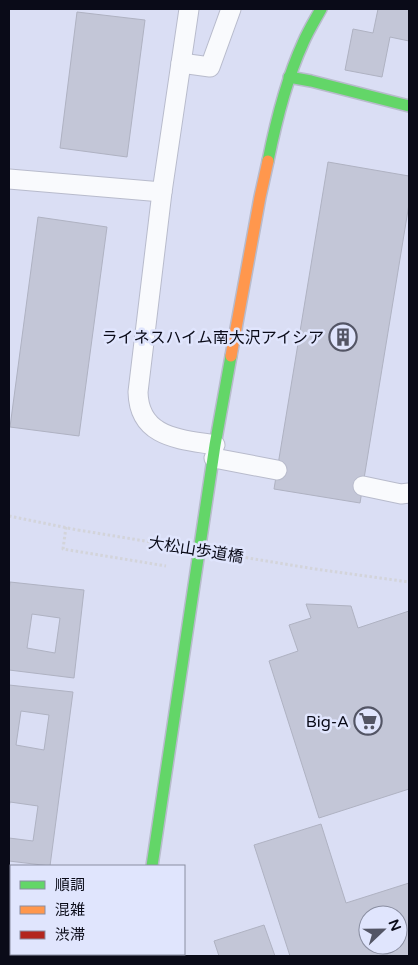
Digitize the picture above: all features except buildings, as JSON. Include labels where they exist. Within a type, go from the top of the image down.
[{"type":"street","points":[[152,865],[215,452],[260,197],[274,132],[289,77],[303,42],[321,9]]},
{"type":"street","points":[[289,77],[409,106]]},
{"type":"lane","points":[[189,9],[162,192],[138,400],[144,418],[155,430],[215,452],[277,470]]},
{"type":"lane","points":[[181,63],[210,67],[231,9]]},
{"type":"lane","points":[[9,179],[162,192]]},
{"type":"lane","points":[[363,486],[401,494],[409,493]]},
{"type":"path","name":"大松山歩道橋","points":[[9,516],[78,530],[315,569],[409,582]]},
{"type":"path","points":[[66,527],[63,549],[169,567]]},
{"type":"traffic: fast","points":[[268,161],[291,71],[321,9]]},
{"type":"traffic: fast","points":[[289,77],[409,106]]},
{"type":"traffic: fast","points":[[152,865],[215,445],[231,356]]},
{"type":"traffic: slow","points":[[231,356],[268,161]]},
{"type":"place","name":"ライネスハイム南大沢アイシア","points":[[343,337]]},
{"type":"place","name":"Big-A","points":[[368,721]]}]
